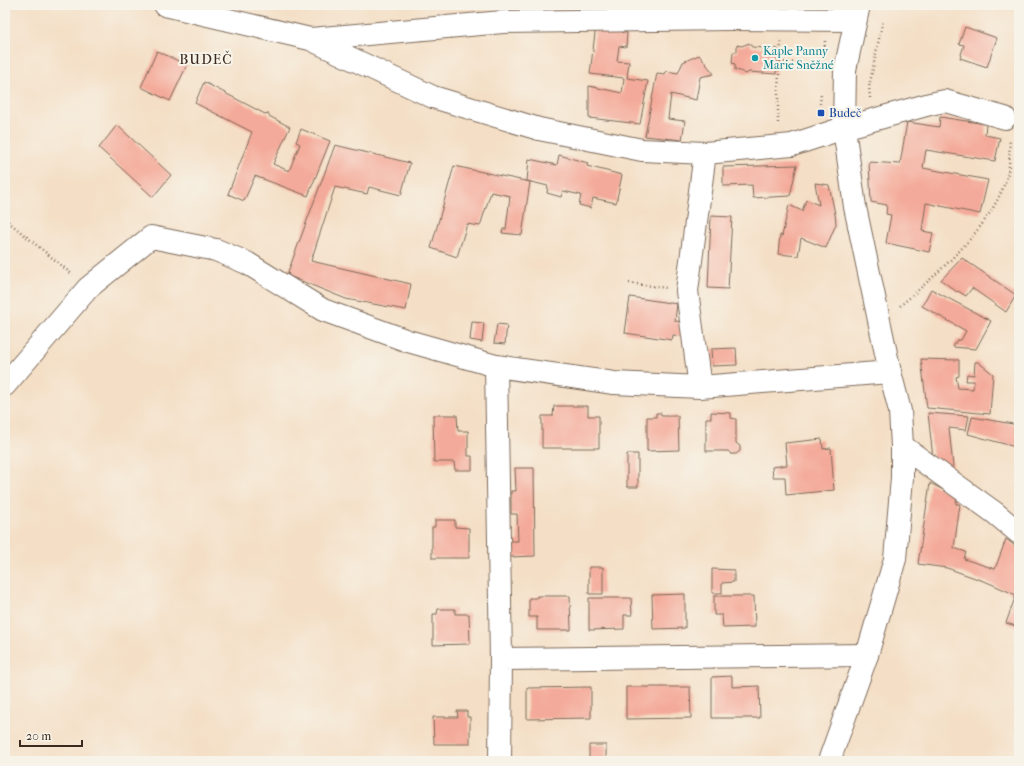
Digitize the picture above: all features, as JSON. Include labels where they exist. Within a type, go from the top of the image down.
[{"type":"street","points":[[165,5],[310,39],[433,97],[539,129],[642,150],[705,153],[792,145],[870,120],[945,101],[1005,118]]},
{"type":"street","points":[[310,39],[503,22],[729,19],[857,13],[845,70],[844,128],[855,207],[890,372],[900,411],[902,478],[895,559],[867,655],[829,761]]},
{"type":"street","points":[[700,387],[687,291],[705,153]]},
{"type":"street","points":[[5,384],[88,288],[151,237],[216,250],[247,263],[324,310],[408,341],[496,366],[614,383],[700,387],[890,372]]},
{"type":"street","points":[[496,366],[501,659],[500,761]]},
{"type":"street","points":[[902,446],[995,513],[1019,533]]},
{"type":"street","points":[[501,659],[867,655]]},
{"type":"path","points":[[870,120],[870,88],[883,20]]},
{"type":"path","points":[[778,123],[780,62],[824,64]]},
{"type":"path","points":[[900,306],[944,268],[988,216],[1002,190],[1008,172],[1010,133],[1005,118]]},
{"type":"path","points":[[5,220],[88,288]]},
{"type":"path","points":[[629,283],[687,291]]},
{"type":"building","points":[[528,5],[549,5],[549,11],[528,11]]},
{"type":"building","points":[[584,5],[606,5],[605,10],[584,11]]},
{"type":"building","points":[[622,24],[621,32],[627,33],[626,47],[619,46],[617,61],[629,62],[627,78],[648,81],[640,124],[589,118],[589,86],[622,93],[624,78],[590,74],[596,25]]},
{"type":"building","points":[[965,27],[997,38],[987,67],[960,58],[964,45],[959,44]]},
{"type":"building","name":"Kaple Panny Marie Sněžné","points":[[749,43],[752,47],[778,49],[776,74],[749,72],[746,74],[735,70],[735,64],[732,63],[733,52],[737,52],[737,45],[742,46]]},
{"type":"building","points":[[157,51],[187,65],[170,101],[141,87]]},
{"type":"building","points":[[699,55],[714,74],[700,77],[696,100],[671,94],[668,119],[685,121],[682,140],[645,136],[657,73],[665,74],[666,71],[678,73],[683,62]]},
{"type":"building","points":[[204,82],[265,114],[268,113],[269,116],[290,127],[273,164],[289,171],[300,144],[296,142],[301,129],[330,141],[308,196],[255,176],[244,201],[228,194],[252,132],[195,103]]},
{"type":"building","points":[[940,117],[986,124],[985,135],[1000,138],[995,161],[926,150],[923,168],[988,180],[980,214],[926,203],[922,231],[933,233],[929,252],[886,243],[891,215],[886,214],[887,205],[871,202],[869,162],[900,164],[907,122],[939,127]]},
{"type":"building","points":[[117,125],[171,175],[153,197],[99,148]]},
{"type":"building","points":[[335,145],[410,163],[401,195],[369,187],[367,194],[335,187],[311,261],[411,284],[406,310],[346,299],[289,276],[288,272]]},
{"type":"building","points":[[559,155],[588,163],[587,166],[622,175],[616,203],[593,198],[591,208],[579,205],[581,195],[563,191],[561,197],[547,193],[548,186],[527,181],[529,159],[557,165]]},
{"type":"building","points":[[797,165],[790,196],[753,198],[752,185],[723,186],[723,167]]},
{"type":"building","points":[[454,166],[530,182],[522,235],[502,233],[503,229],[506,229],[510,196],[491,192],[480,226],[467,224],[457,257],[431,248]]},
{"type":"building","points":[[815,183],[829,185],[835,214],[836,224],[826,248],[801,238],[798,256],[778,254],[780,235],[782,236],[789,205],[802,211],[806,200],[819,205]]},
{"type":"building","points":[[711,216],[732,217],[728,289],[708,288]]},
{"type":"building","points":[[962,258],[1016,295],[1006,312],[972,288],[966,296],[958,291],[957,292],[941,280]]},
{"type":"building","points":[[931,289],[991,321],[976,349],[953,347],[957,340],[961,340],[966,331],[922,306]]},
{"type":"building","points":[[630,297],[677,304],[675,321],[684,322],[682,336],[673,335],[672,340],[625,333]]},
{"type":"building","points":[[472,322],[484,323],[482,342],[470,340]]},
{"type":"building","points":[[497,324],[507,325],[505,344],[494,343]]},
{"type":"building","points":[[736,348],[737,365],[712,366],[711,349]]},
{"type":"building","points":[[921,359],[959,360],[959,376],[956,377],[958,388],[973,389],[974,381],[966,381],[967,374],[974,375],[975,362],[978,362],[993,374],[990,414],[927,408]]},
{"type":"building","points":[[554,406],[588,406],[588,416],[599,416],[599,448],[542,448],[542,416],[553,416]]},
{"type":"building","points":[[711,412],[731,413],[731,418],[736,419],[736,443],[740,446],[740,451],[736,454],[731,454],[728,451],[706,451],[706,418],[711,418]]},
{"type":"building","points":[[656,413],[661,413],[661,416],[678,416],[679,450],[647,451],[647,417],[656,417]]},
{"type":"building","points":[[928,413],[969,416],[966,430],[949,428],[953,466],[950,470],[933,458]]},
{"type":"building","points":[[433,415],[457,415],[458,431],[468,431],[468,456],[472,456],[472,470],[455,470],[454,462],[434,462]]},
{"type":"building","points":[[972,417],[1019,425],[1019,448],[968,434]]},
{"type":"building","points":[[822,439],[823,449],[831,448],[834,490],[786,495],[785,477],[773,477],[772,467],[787,465],[785,443]]},
{"type":"building","points":[[627,454],[638,454],[638,487],[627,487]]},
{"type":"building","points":[[515,468],[534,468],[535,556],[510,557],[510,541],[518,541],[517,514],[511,514],[511,491],[516,491]]},
{"type":"building","points":[[930,483],[957,497],[956,504],[960,504],[954,548],[966,552],[964,559],[995,569],[1006,539],[1019,549],[1019,627],[1006,623],[1016,595],[989,583],[947,568],[918,564]]},
{"type":"building","points":[[435,520],[455,520],[455,527],[469,528],[469,558],[432,558],[432,527],[435,527]]},
{"type":"building","points":[[589,567],[603,567],[603,594],[589,594]]},
{"type":"building","points":[[712,569],[734,570],[734,582],[722,583],[722,593],[712,593]]},
{"type":"building","points":[[685,594],[685,628],[653,629],[652,595]]},
{"type":"building","points":[[537,596],[570,596],[571,630],[537,630],[537,617],[529,617],[529,598],[537,598]]},
{"type":"building","points":[[714,596],[754,596],[755,627],[723,628],[722,615],[714,615]]},
{"type":"building","points":[[589,598],[631,598],[632,615],[624,615],[624,629],[589,630]]},
{"type":"building","points":[[438,609],[455,609],[455,614],[469,614],[470,644],[433,645],[433,614],[437,614]]},
{"type":"building","points":[[732,676],[732,687],[759,686],[760,718],[712,718],[712,677]]},
{"type":"building","points":[[591,687],[591,718],[527,719],[527,688]]},
{"type":"building","points":[[626,687],[690,687],[691,718],[626,719]]},
{"type":"building","points":[[457,711],[467,711],[467,717],[470,717],[470,744],[434,744],[433,717],[458,717]]},
{"type":"building","points":[[589,745],[606,745],[606,761],[589,761]]},
{"type":"place","name":"Kaple Panny Marie Sněžné","points":[[755,58]]},
{"type":"place","name":"Budeč","points":[[821,113]]},
{"type":"district","name":"BUDEČ","points":[[206,59]]}]
